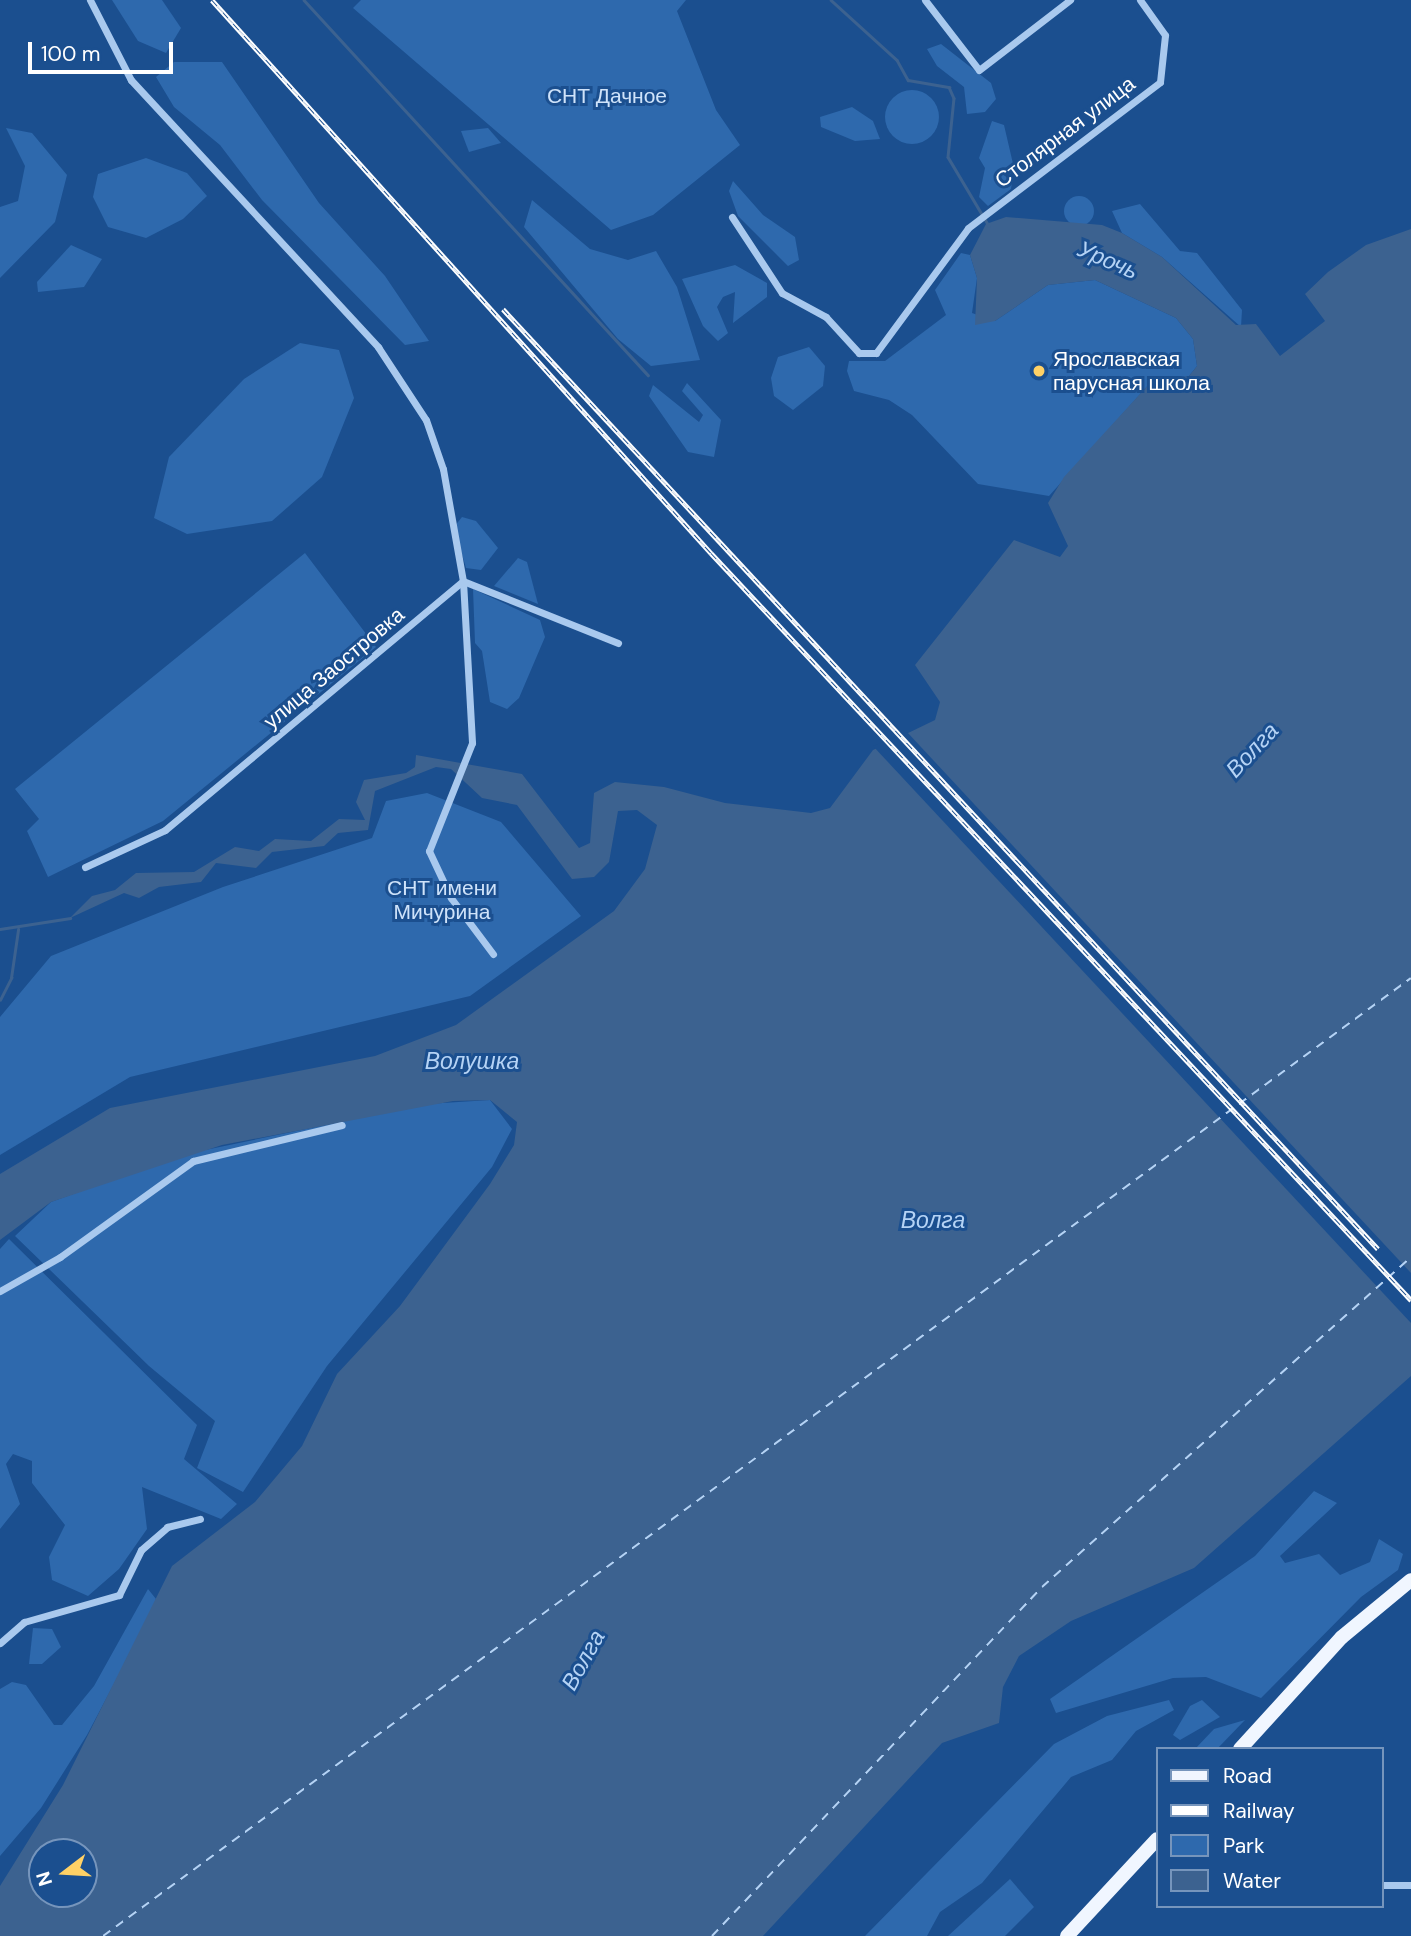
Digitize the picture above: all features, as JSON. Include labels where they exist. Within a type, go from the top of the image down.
[{"type":"main road","points":[[1242,1747],[1377,1604],[1411,1580]]},
{"type":"main road","points":[[1377,1604],[1411,1589]]},
{"type":"main road","points":[[1067,1936],[1156,1840]]},
{"type":"street","points":[[90,0],[131,80],[378,347],[426,420],[443,469],[463,581],[471,750],[429,851],[451,898],[493,954]]},
{"type":"street","points":[[925,0],[979,70],[1070,0]]},
{"type":"street","name":"Столярная улица","points":[[732,217],[782,293],[826,317],[859,353],[876,353],[968,228],[1160,82],[1165,35],[1140,0]]},
{"type":"street","points":[[463,581],[618,643]]},
{"type":"street","name":"улица Заостровка","points":[[85,867],[165,830],[463,581]]},
{"type":"street","points":[[0,1291],[60,1257],[193,1161],[342,1125]]},
{"type":"street","points":[[0,1643],[24,1622],[119,1595],[141,1550],[167,1527],[200,1519]]},
{"type":"street","points":[[1383,1885],[1411,1885]]},
{"type":"green space","points":[[112,0],[162,0],[181,28],[166,53],[138,41]]},
{"type":"green space","name":"СНТ Дачное","points":[[361,0],[686,0],[677,11],[716,110],[740,145],[653,215],[611,230],[353,8]]},
{"type":"green space","points":[[941,44],[991,83],[996,99],[985,112],[967,114],[964,87],[937,66],[927,49]]},
{"type":"green space","points":[[174,62],[222,62],[319,203],[385,276],[429,341],[405,345],[262,200],[220,145],[174,107],[156,77]]},
{"type":"green space","points":[[912,90],[931,98],[939,117],[931,136],[912,144],[893,136],[885,117],[893,98]]},
{"type":"green space","points":[[852,107],[873,121],[880,139],[855,141],[821,127],[820,117]]},
{"type":"green space","points":[[992,121],[1004,125],[1014,168],[1011,189],[988,206],[979,197],[985,168],[979,158]]},
{"type":"green space","points":[[6,128],[32,133],[67,175],[55,222],[0,278],[0,207],[18,201],[25,166]]},
{"type":"green space","points":[[488,128],[501,143],[469,152],[461,131]]},
{"type":"green space","points":[[146,158],[187,173],[207,196],[183,219],[146,238],[108,227],[93,197],[98,174]]},
{"type":"green space","points":[[733,181],[763,215],[795,237],[799,260],[788,266],[738,216],[729,191]]},
{"type":"green space","points":[[1079,196],[1090,200],[1094,211],[1090,222],[1079,226],[1068,222],[1064,211],[1068,200]]},
{"type":"green space","points":[[532,200],[590,249],[628,260],[656,251],[677,287],[700,360],[651,366],[618,339],[524,227]]},
{"type":"green space","points":[[1140,204],[1180,251],[1197,253],[1242,310],[1241,327],[1162,257],[1122,233],[1112,211]]},
{"type":"green space","points":[[71,245],[102,259],[84,287],[38,292],[37,282]]},
{"type":"green space","name":"Ярославская парусная школа","points":[[961,253],[970,255],[977,278],[972,313],[995,321],[1048,285],[1095,280],[1176,318],[1193,339],[1197,366],[1189,376],[1151,382],[1049,496],[978,484],[912,415],[889,400],[854,391],[847,371],[849,361],[885,361],[946,315],[935,290]]},
{"type":"green space","points":[[735,265],[767,283],[767,297],[733,323],[735,292],[723,297],[717,307],[728,333],[718,341],[703,326],[682,279]]},
{"type":"green space","points":[[300,343],[339,350],[354,398],[322,477],[272,521],[187,534],[154,518],[169,457],[244,379]]},
{"type":"green space","points":[[809,347],[825,366],[823,386],[793,410],[774,396],[771,378],[778,357]]},
{"type":"green space","points":[[687,383],[721,420],[714,457],[688,452],[649,396],[653,385],[699,422],[703,415],[682,391]]},
{"type":"green space","points":[[462,517],[476,521],[498,548],[481,570],[466,568],[454,527]]},
{"type":"green space","points":[[305,553],[376,647],[163,821],[48,877],[27,831],[39,819],[15,789]]},
{"type":"green space","points":[[518,558],[527,562],[538,604],[494,586]]},
{"type":"green space","points":[[473,589],[540,620],[545,637],[519,698],[507,709],[490,702],[482,651],[475,643]]},
{"type":"green space","name":"СНТ имени Мичурина","points":[[427,793],[501,822],[581,916],[470,996],[130,1077],[0,1155],[0,1017],[51,956],[223,887],[372,838],[386,801]]},
{"type":"green space","points":[[490,1100],[512,1129],[492,1167],[327,1366],[243,1492],[197,1468],[215,1421],[149,1366],[15,1236],[51,1202],[181,1155],[427,1104]]},
{"type":"green space","points":[[9,1239],[197,1425],[184,1459],[237,1504],[221,1519],[142,1487],[147,1529],[119,1569],[88,1596],[52,1580],[49,1557],[65,1525],[32,1483],[32,1461],[13,1454],[6,1464],[20,1504],[0,1529],[0,1249]]},
{"type":"green space","points":[[1314,1491],[1337,1503],[1280,1556],[1285,1563],[1319,1554],[1340,1575],[1370,1562],[1379,1539],[1403,1554],[1398,1570],[1361,1597],[1261,1698],[1206,1677],[1173,1678],[1056,1713],[1050,1699],[1255,1556]]},
{"type":"green space","points":[[148,1589],[156,1599],[146,1623],[87,1735],[41,1808],[0,1856],[0,1689],[12,1682],[26,1685],[54,1725],[62,1725],[94,1686]]},
{"type":"green space","points":[[33,1628],[52,1629],[61,1647],[42,1664],[29,1664]]},
{"type":"green space","points":[[1169,1700],[1174,1710],[1136,1731],[1112,1760],[1071,1777],[982,1883],[940,1912],[927,1936],[865,1936],[1054,1744],[1107,1716]]},
{"type":"green space","points":[[1202,1700],[1220,1717],[1180,1740],[1173,1735],[1190,1706]]},
{"type":"green space","points":[[1245,1720],[1219,1747],[1197,1747],[1214,1729]]},
{"type":"green space","points":[[1010,1879],[1034,1907],[1005,1936],[948,1936]]},
{"type":"water","name":"Волга","points":[[1006,217],[1102,225],[1122,233],[1162,257],[1236,325],[1256,324],[1280,356],[1325,321],[1305,294],[1328,272],[1366,245],[1411,229],[1411,1376],[1194,1568],[1071,1621],[1019,1656],[1003,1687],[999,1723],[942,1743],[763,1936],[0,1936],[0,1886],[28,1841],[28,1908],[98,1908],[98,1838],[30,1838],[63,1785],[172,1566],[255,1502],[302,1446],[337,1374],[400,1306],[490,1184],[514,1145],[517,1122],[490,1100],[453,1101],[222,1145],[51,1202],[0,1240],[0,1174],[110,1108],[375,1056],[456,1025],[614,911],[645,869],[657,825],[637,810],[618,811],[609,862],[594,877],[572,879],[517,805],[482,798],[451,769],[436,767],[375,791],[368,830],[338,833],[324,846],[272,852],[256,868],[216,863],[201,882],[159,887],[139,898],[124,893],[70,918],[92,896],[115,890],[136,873],[194,872],[235,847],[259,851],[275,839],[311,841],[339,819],[365,820],[356,802],[364,780],[406,773],[415,767],[416,755],[522,774],[579,848],[590,843],[594,793],[615,782],[664,787],[725,803],[811,813],[830,808],[873,750],[935,720],[940,702],[915,665],[1014,540],[1060,557],[1068,546],[1048,503],[1064,477],[1151,382],[1189,376],[1197,366],[1193,339],[1176,318],[1095,280],[1048,285],[995,321],[975,325],[977,278],[970,255],[986,224]]},
{"type":"pier","points":[[907,732],[1411,1273],[1411,1323],[873,746]]},
{"type":"waterway","points":[[304,0],[648,375]]},
{"type":"waterway","name":"Урочь","points":[[831,0],[897,60],[908,80],[949,87],[954,98],[948,157],[989,226]]},
{"type":"waterway","points":[[0,929],[70,918]]},
{"type":"waterway","points":[[0,1000],[11,978],[18,930]]},
{"type":"ferry route","points":[[103,1936],[1411,978]]},
{"type":"ferry route","points":[[712,1936],[1042,1587],[1411,1257]]},
{"type":"railway","points":[[212,0],[711,553],[1411,1300]]},
{"type":"railway","points":[[503,309],[1378,1249]]},
{"type":"place","name":"Ярославская парусная школа","points":[[1039,371]]},
{"type":"water label","name":"Волушка","points":[[472,1061]]}]
